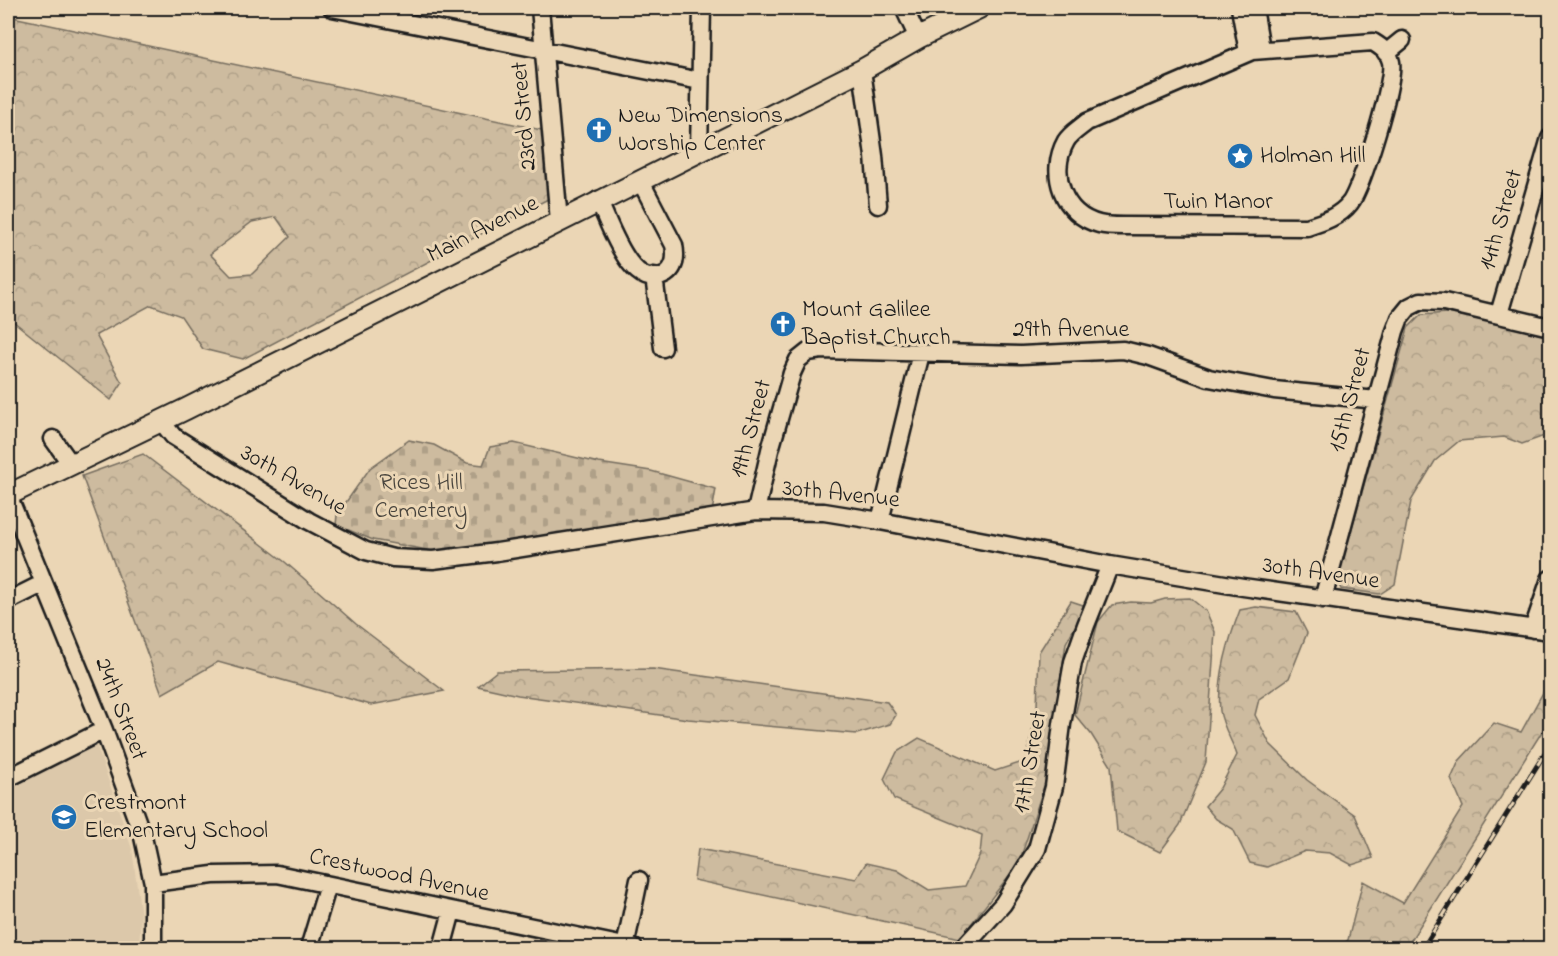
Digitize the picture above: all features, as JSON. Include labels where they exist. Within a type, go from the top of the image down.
[{"type":"main road","name":"Main Avenue","points":[[8,495],[161,421],[598,200],[862,70],[918,38],[979,8]]},
{"type":"street","points":[[332,8],[700,81]]},
{"type":"street","name":"23rd Street","points":[[540,8],[559,221]]},
{"type":"street","points":[[699,150],[702,8]]},
{"type":"street","points":[[904,8],[918,38]]},
{"type":"street","points":[[1240,8],[1255,51]]},
{"type":"street","points":[[1254,8],[1255,51]]},
{"type":"street","points":[[1386,53],[1402,40]]},
{"type":"street","name":"Twin Manor","points":[[1373,42],[1384,49],[1391,62],[1388,89],[1362,181],[1349,204],[1329,221],[1307,227],[1123,226],[1098,224],[1075,211],[1060,189],[1057,163],[1066,139],[1087,122],[1255,51],[1373,42]]},
{"type":"street","points":[[862,70],[878,205]]},
{"type":"street","name":"14th Street","points":[[1499,314],[1551,138]]},
{"type":"street","points":[[598,200],[628,262],[637,272],[647,276],[660,276],[668,273],[676,255],[674,245],[640,180]]},
{"type":"street","points":[[654,276],[663,348]]},
{"type":"street","name":"15th Street","points":[[1323,599],[1400,318],[1409,307],[1421,301],[1444,302],[1499,314]]},
{"type":"street","points":[[1499,314],[1551,327]]},
{"type":"street","name":"29th Avenue","points":[[798,360],[808,352],[821,350],[1021,355],[1123,350],[1148,356],[1209,378],[1274,390],[1377,400]]},
{"type":"street","points":[[880,521],[921,352]]},
{"type":"street","name":"19th Street","points":[[756,512],[776,428],[798,360]]},
{"type":"street","name":"30th Avenue","points":[[161,421],[173,436],[309,521],[366,551],[393,558],[433,560],[486,554],[756,512],[824,513],[880,521],[1110,565],[1323,599],[1461,616],[1551,631]]},
{"type":"street","points":[[53,439],[71,464]]},
{"type":"street","name":"24th Street","points":[[8,495],[104,730],[143,837],[153,883],[153,948]]},
{"type":"street","name":"17th Street","points":[[963,948],[1003,904],[1038,849],[1054,787],[1073,662],[1110,565]]},
{"type":"street","points":[[1533,629],[1551,579]]},
{"type":"street","points":[[8,601],[44,583]]},
{"type":"street","points":[[8,778],[104,730]]},
{"type":"street","name":"Crestwood Avenue","points":[[153,883],[213,875],[277,874],[452,911],[574,943],[629,948]]},
{"type":"street","points":[[629,948],[639,880]]},
{"type":"street","points":[[309,948],[328,885]]},
{"type":"street","points":[[442,948],[452,911]]},
{"type":"shaded area","name":"Crestmont Elementary School","points":[[95,741],[132,849],[141,916],[139,948],[8,948],[8,785]]},
{"type":"green space","points":[[8,16],[542,130],[548,199],[243,359],[203,349],[181,316],[151,305],[96,335],[122,383],[111,400],[8,317]],"holes":[[[276,217],[290,237],[252,274],[231,276],[210,254],[252,222]]]},
{"type":"green space","points":[[1447,313],[1507,325],[1550,337],[1550,434],[1522,444],[1504,437],[1459,441],[1435,461],[1411,501],[1395,584],[1380,594],[1341,589],[1337,581],[1408,328],[1421,315]]},
{"type":"green space","name":"Rices Hill Cemetery","points":[[409,440],[434,445],[467,463],[483,465],[490,447],[514,443],[599,463],[651,471],[716,489],[712,512],[477,547],[433,551],[373,540],[336,525],[337,515],[370,468]]},
{"type":"green space","points":[[143,454],[285,562],[356,624],[444,691],[371,705],[218,662],[162,694],[82,476]]},
{"type":"green space","points":[[1190,598],[1206,611],[1215,632],[1206,762],[1180,825],[1160,852],[1117,831],[1111,766],[1091,734],[1075,715],[1098,622],[1112,605]]},
{"type":"green space","points":[[1071,601],[1086,606],[1066,643],[1046,780],[1019,863],[960,938],[694,880],[698,849],[856,879],[866,863],[897,870],[929,890],[965,886],[980,854],[982,835],[894,799],[884,779],[897,752],[919,738],[995,771],[1026,761],[1037,706],[1039,652]]},
{"type":"green space","points":[[1256,607],[1296,612],[1307,633],[1289,678],[1259,699],[1255,715],[1270,744],[1307,780],[1355,815],[1373,858],[1352,865],[1330,853],[1305,851],[1267,867],[1250,863],[1233,829],[1216,819],[1205,806],[1220,788],[1237,755],[1221,716],[1220,685],[1228,647],[1240,610]]},
{"type":"green space","points":[[653,669],[887,702],[896,715],[890,724],[857,734],[688,719],[518,695],[478,686],[497,671]]},
{"type":"green space","points":[[1550,680],[1550,719],[1406,948],[1337,948],[1348,940],[1363,881],[1403,903],[1463,807],[1451,779],[1459,761],[1494,723],[1521,732]]},
{"type":"railway","points":[[1423,948],[1550,745]]},
{"type":"place","name":"New Dimensions Worship Center","points":[[599,130]]},
{"type":"place","name":"Holman Hill","points":[[1240,156]]},
{"type":"place","name":"Mount Galilee Baptist Church","points":[[783,324]]},
{"type":"place","name":"Crestmont Elementary School","points":[[64,817]]}]
